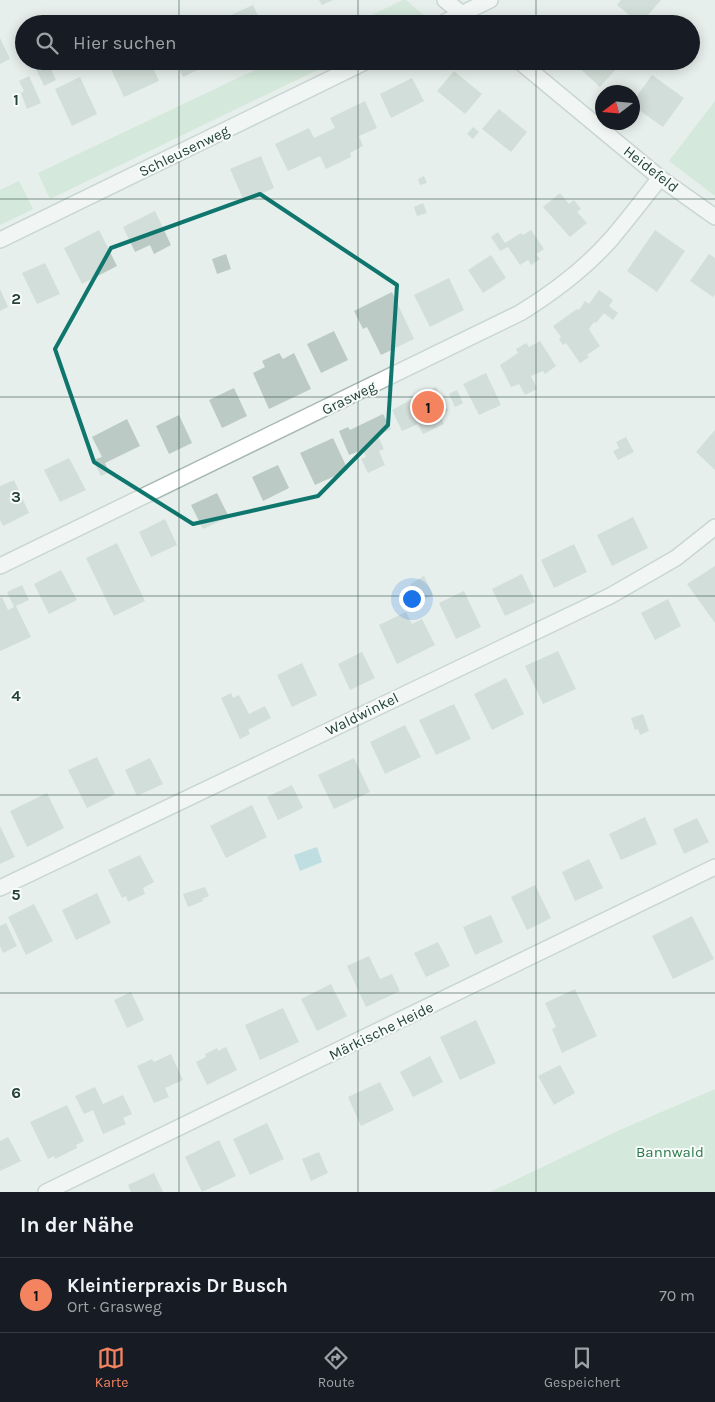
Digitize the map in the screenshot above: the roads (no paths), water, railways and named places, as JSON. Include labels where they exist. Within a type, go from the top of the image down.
[{"type":"street","points":[[445,0],[463,15]]},
{"type":"street","points":[[457,15],[490,0]]},
{"type":"street","name":"Schleusenweg","points":[[0,240],[349,70]]},
{"type":"street","name":"Heidefeld","points":[[530,70],[660,178],[715,217]]},
{"type":"street","name":"Grasweg","points":[[0,566],[520,313],[550,294],[578,272],[611,239],[660,178]]},
{"type":"street","name":"Waldwinkel","points":[[0,888],[610,596],[676,558],[715,526]]},
{"type":"street","name":"Märkische Heide","points":[[46,1192],[715,867]]},
{"type":"water","points":[[317,847],[322,862],[300,871],[294,855]]},
{"type":"place","name":"Kleintierpraxis Dr Busch","points":[[428,407]]},
{"type":"park label","name":"Bannwald","points":[[670,1152]]}]
